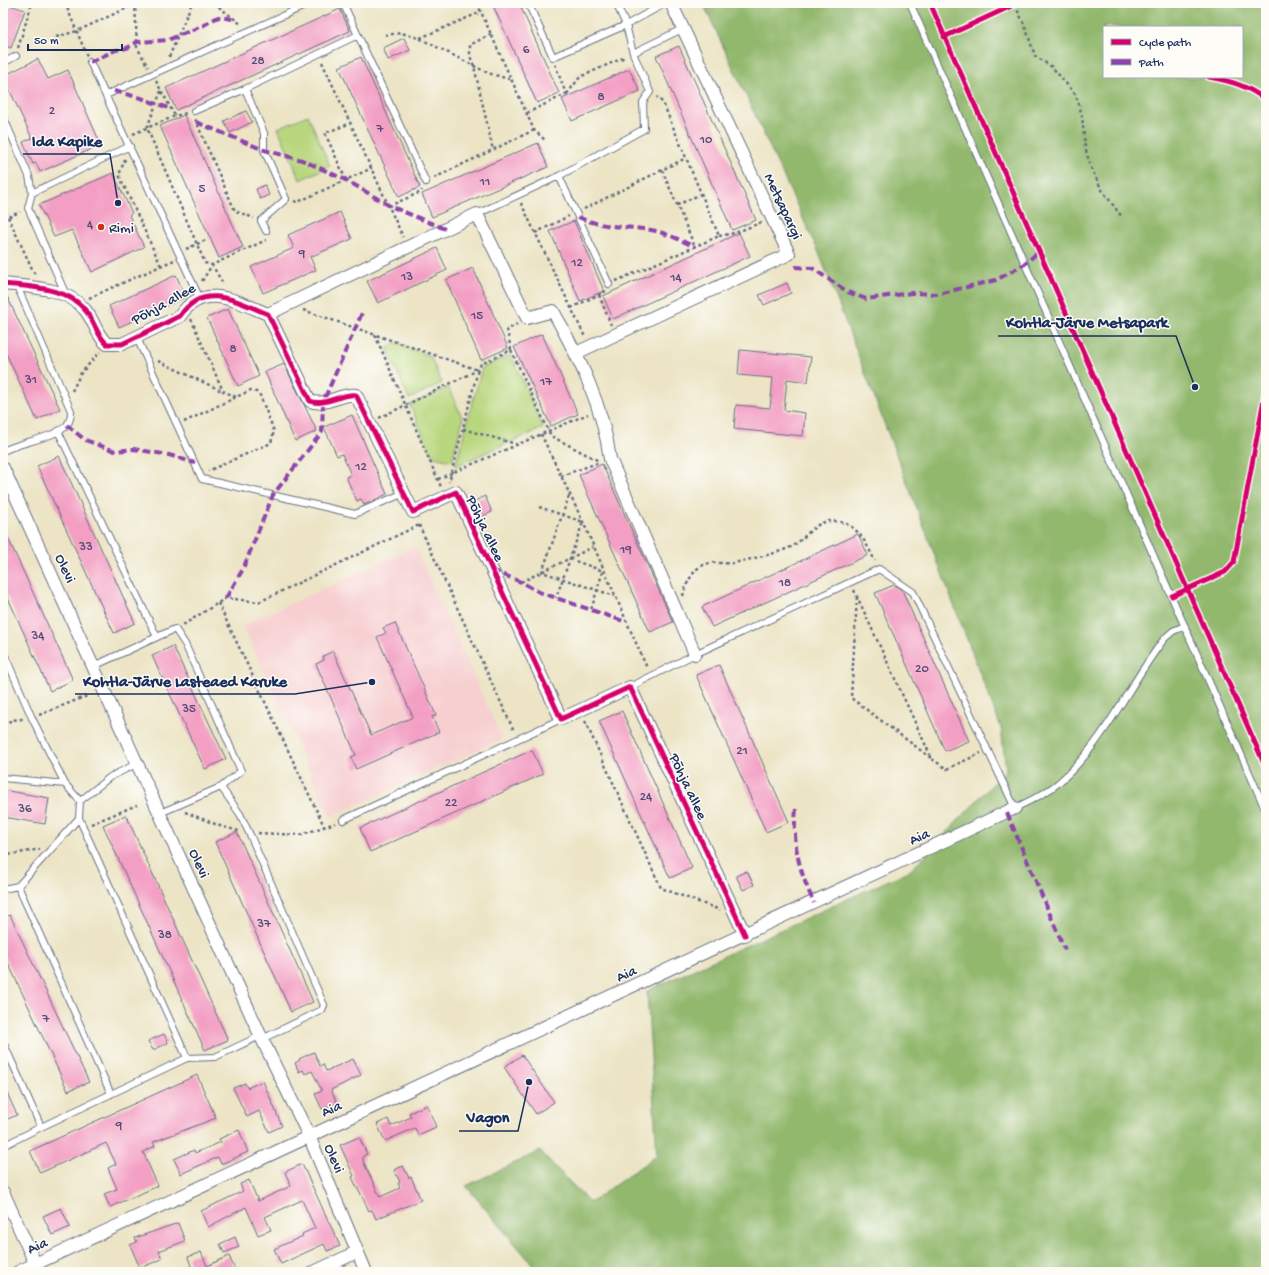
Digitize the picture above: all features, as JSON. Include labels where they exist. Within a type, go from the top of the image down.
[{"type":"street","name":"Metsapargi","points":[[576,353],[789,254],[671,3]]},
{"type":"street","points":[[413,512],[356,395],[350,394],[317,403],[310,400],[268,314],[477,214],[527,318],[553,311],[576,353],[600,409],[607,434],[605,461],[678,614],[695,654]]},
{"type":"street","points":[[3,284],[41,288],[66,295],[79,302],[88,312],[100,338],[107,344]]},
{"type":"street","name":"Põhja allee","points":[[107,344],[122,344],[180,316],[198,294],[215,295],[268,314]]},
{"type":"street","name":"Olevi","points":[[3,468],[261,1037],[309,1136],[366,1272]]},
{"type":"street","name":"Põhja allee","points":[[413,512],[456,492],[561,719]]},
{"type":"street","points":[[561,719],[630,687]]},
{"type":"street","name":"Põhja allee","points":[[630,687],[745,935]]},
{"type":"street","name":"Aia","points":[[18,1272],[37,1268],[309,1136],[455,1070],[1007,813],[1014,808]]},
{"type":"street","points":[[3,1192],[37,1268]]},
{"type":"street","points":[[314,1272],[357,1252]]},
{"type":"lane","points":[[106,94],[311,3]]},
{"type":"lane","points":[[342,3],[426,182]]},
{"type":"lane","points":[[528,3],[553,57],[626,25],[666,3]]},
{"type":"lane","points":[[477,214],[559,176],[644,129],[643,102],[650,92],[633,53],[626,25],[616,3]]},
{"type":"lane","points":[[910,3],[1266,811]]},
{"type":"lane","points":[[633,53],[682,29]]},
{"type":"lane","points":[[194,111],[245,89],[358,36]]},
{"type":"lane","points":[[3,63],[16,56]]},
{"type":"lane","points":[[90,62],[198,294]]},
{"type":"lane","points":[[245,89],[264,133],[264,150],[286,199],[262,221],[266,231]]},
{"type":"lane","points":[[3,116],[28,176],[32,193],[28,208],[66,295]]},
{"type":"lane","points":[[32,193],[130,146]]},
{"type":"lane","points":[[559,176],[609,284]]},
{"type":"lane","points":[[3,451],[58,432],[67,426],[71,411],[17,286]]},
{"type":"lane","points":[[136,336],[202,479],[355,514],[404,493]]},
{"type":"lane","points":[[58,432],[157,637]]},
{"type":"lane","points":[[630,687],[695,654],[879,569],[913,592],[986,751],[1014,808]]},
{"type":"lane","name":"Aia","points":[[1014,808],[1050,790],[1072,769],[1106,726],[1165,638],[1173,631],[1185,626]]},
{"type":"lane","points":[[94,666],[175,629],[185,644],[241,771],[221,787],[160,813]]},
{"type":"lane","points":[[3,651],[32,718],[65,784],[80,801],[79,818],[187,1058]]},
{"type":"lane","points":[[343,820],[561,719]]},
{"type":"lane","points":[[80,801],[110,777],[138,763]]},
{"type":"lane","points":[[3,778],[65,784]]},
{"type":"lane","points":[[3,1146],[187,1058],[215,1057],[322,1010],[324,1005],[250,833],[240,814],[221,787]]},
{"type":"lane","points":[[3,889],[18,886],[79,818]]},
{"type":"lane","points":[[18,886],[112,1094]]},
{"type":"lane","points":[[3,1042],[41,1127]]},
{"type":"path","points":[[16,56],[32,3]]},
{"type":"path","points":[[65,3],[90,62]]},
{"type":"path","points":[[56,37],[77,31],[138,3]]},
{"type":"path","points":[[164,69],[192,3]]},
{"type":"path","points":[[214,3],[250,30]]},
{"type":"path","points":[[477,3],[534,130],[546,141]]},
{"type":"path","points":[[1008,8],[1016,4],[1035,56],[1052,67],[1075,94],[1082,116],[1085,147],[1091,168],[1102,190],[1122,217]]},
{"type":"path","points":[[419,38],[481,12]]},
{"type":"path","points":[[385,35],[401,33],[419,38],[488,73],[512,80]]},
{"type":"path","points":[[491,34],[470,45],[470,56],[474,66],[493,150]]},
{"type":"path","points":[[527,113],[566,94],[580,77],[633,53]]},
{"type":"path","points":[[318,54],[408,247]]},
{"type":"path","points":[[553,57],[566,94]]},
{"type":"path","points":[[161,90],[147,128],[205,263],[212,265],[232,300]]},
{"type":"path","points":[[650,92],[663,103],[719,236]]},
{"type":"path","points":[[194,111],[196,122],[235,211],[262,221]]},
{"type":"path","points":[[126,137],[175,116]]},
{"type":"path","points":[[346,180],[325,133],[351,124]]},
{"type":"path","points":[[389,206],[421,192],[426,182],[534,130]]},
{"type":"path","points":[[130,146],[119,175],[161,266]]},
{"type":"path","points":[[535,233],[686,158]]},
{"type":"path","points":[[286,199],[298,202],[372,168]]},
{"type":"path","points":[[662,170],[695,247]]},
{"type":"path","points":[[677,205],[701,194]]},
{"type":"path","points":[[517,195],[589,347]]},
{"type":"path","points":[[3,206],[41,288]]},
{"type":"path","points":[[3,220],[28,208]]},
{"type":"path","points":[[571,308],[606,291],[609,284],[719,236],[735,233],[772,218]]},
{"type":"path","points":[[198,294],[212,265],[268,239],[266,231]]},
{"type":"path","points":[[79,302],[172,261],[179,254],[208,239]]},
{"type":"path","points":[[599,295],[616,334]]},
{"type":"path","points":[[287,305],[478,370]]},
{"type":"path","points":[[185,308],[223,391]]},
{"type":"path","points":[[527,318],[507,330],[511,350],[547,431],[551,436],[605,461]]},
{"type":"path","points":[[375,335],[446,497]]},
{"type":"path","points":[[67,400],[81,373],[107,344]]},
{"type":"path","points":[[446,497],[478,370],[481,364],[511,350]]},
{"type":"path","points":[[145,355],[236,397]]},
{"type":"path","points":[[370,422],[478,370]]},
{"type":"path","points":[[177,425],[251,390],[259,394],[274,430],[271,443],[200,474]]},
{"type":"path","points":[[438,479],[600,409]]},
{"type":"path","points":[[463,429],[516,444]]},
{"type":"path","points":[[541,434],[583,522],[603,571],[651,677]]},
{"type":"path","points":[[561,476],[605,461]]},
{"type":"path","points":[[542,572],[570,495]]},
{"type":"path","points":[[539,507],[583,522]]},
{"type":"path","points":[[413,512],[518,739]]},
{"type":"path","points":[[556,598],[583,522]]},
{"type":"path","points":[[678,614],[686,586],[697,569],[716,561],[736,563],[792,547],[816,526],[827,522],[840,522],[862,536],[879,569]]},
{"type":"path","points":[[175,629],[226,598],[259,602],[419,525]]},
{"type":"path","points":[[521,582],[593,547]]},
{"type":"path","points":[[570,558],[603,571]]},
{"type":"path","points":[[591,610],[603,571]]},
{"type":"path","points":[[542,572],[615,596]]},
{"type":"path","points":[[851,582],[932,759]]},
{"type":"path","points":[[857,596],[851,698],[947,769],[986,751]]},
{"type":"path","points":[[218,603],[324,826]]},
{"type":"path","points":[[3,725],[12,720],[32,718],[87,696]]},
{"type":"path","points":[[581,711],[661,888],[736,916]]},
{"type":"path","points":[[83,827],[137,805]]},
{"type":"path","points":[[175,806],[199,818],[220,826],[250,833],[300,834],[343,820]]},
{"type":"path","points":[[3,856],[54,846]]},
{"type":"shaded area","points":[[415,547],[502,739],[330,817],[243,625]]},
{"type":"green space","points":[[703,3],[1266,3],[1266,1272],[539,1272],[466,1186],[540,1151],[590,1203],[657,1155],[647,991],[911,870],[1006,770],[1001,728],[819,253]]},
{"type":"green space","points":[[308,115],[330,166],[300,180],[278,128]]},
{"type":"green space","points":[[396,342],[430,356],[442,383],[409,399],[387,349]]},
{"type":"green space","points":[[511,355],[543,428],[455,466],[482,368]]},
{"type":"green space","points":[[448,387],[463,419],[452,461],[433,457],[410,405]]},
{"type":"building","points":[[3,3],[25,10],[11,48],[3,45]]},
{"type":"building","points":[[492,3],[519,3],[559,93],[537,103]]},
{"type":"building","points":[[340,9],[350,31],[176,110],[166,88]]},
{"type":"building","points":[[404,38],[410,50],[388,60],[383,48]]},
{"type":"building","points":[[679,46],[756,220],[732,230],[656,56]]},
{"type":"building","points":[[361,57],[420,187],[399,197],[339,67]]},
{"type":"building","points":[[38,59],[48,79],[68,70],[101,145],[40,172],[36,163],[33,164],[23,142],[32,138],[3,76]]},
{"type":"building","points":[[629,69],[640,91],[572,121],[562,99]]},
{"type":"building","points":[[246,111],[252,122],[230,133],[224,121]]},
{"type":"building","points":[[184,115],[243,247],[219,258],[160,126]]},
{"type":"building","points":[[538,143],[548,167],[432,217],[422,194]]},
{"type":"building","points":[[113,173],[132,213],[129,215],[144,247],[92,272],[72,230],[54,237],[39,205]]},
{"type":"building","points":[[265,185],[269,195],[260,199],[256,189]]},
{"type":"building","points":[[340,212],[352,239],[310,257],[316,270],[263,293],[251,267],[294,248],[288,235]]},
{"type":"building","points":[[574,221],[604,291],[580,301],[550,231]]},
{"type":"building","points":[[739,233],[750,256],[613,319],[603,296]]},
{"type":"building","points":[[437,248],[447,270],[378,303],[367,281]]},
{"type":"building","points":[[473,268],[508,348],[481,360],[446,280]]},
{"type":"building","points":[[176,275],[186,297],[119,327],[109,306]]},
{"type":"building","points":[[787,283],[791,293],[764,305],[759,295]]},
{"type":"building","points":[[3,292],[5,292],[60,409],[37,420],[3,347]]},
{"type":"building","points":[[228,309],[259,376],[238,386],[207,318]]},
{"type":"building","points":[[542,334],[578,414],[551,426],[514,347]]},
{"type":"building","points":[[740,350],[811,357],[808,382],[787,379],[784,410],[805,413],[803,436],[734,429],[736,405],[770,408],[773,378],[738,375]]},
{"type":"building","points":[[284,364],[317,431],[295,441],[265,372]]},
{"type":"building","points":[[352,415],[387,494],[364,505],[361,499],[357,501],[346,477],[351,475],[342,454],[337,456],[324,427]]},
{"type":"building","points":[[59,456],[135,623],[114,633],[37,466]]},
{"type":"building","points":[[602,464],[673,622],[650,632],[579,475]]},
{"type":"building","points":[[485,496],[492,512],[480,517],[473,502]]},
{"type":"building","points":[[3,527],[73,680],[50,691],[3,587]]},
{"type":"building","points":[[858,534],[868,555],[712,627],[702,607]]},
{"type":"building","points":[[894,585],[902,590],[969,741],[945,751],[875,593]]},
{"type":"building","points":[[395,623],[436,715],[432,717],[439,732],[356,769],[351,757],[356,755],[316,664],[324,660],[323,656],[333,651],[371,735],[413,717],[377,637],[386,633],[383,628]]},
{"type":"building","points":[[173,646],[226,759],[205,769],[152,656]]},
{"type":"building","points":[[719,665],[789,822],[766,832],[696,675]]},
{"type":"building","points":[[622,711],[692,868],[670,878],[599,721]]},
{"type":"building","points":[[532,750],[543,774],[370,852],[360,828]]},
{"type":"building","points":[[3,790],[49,798],[45,824],[3,817]]},
{"type":"building","points":[[126,815],[228,1040],[205,1050],[103,825]]},
{"type":"building","points":[[237,832],[313,1002],[291,1012],[215,842]]},
{"type":"building","points":[[747,871],[754,885],[743,890],[736,876]]},
{"type":"building","points":[[10,915],[89,1082],[68,1091],[3,952],[3,918]]},
{"type":"building","points":[[164,1034],[168,1043],[153,1050],[148,1041]]},
{"type":"building","points":[[314,1052],[320,1066],[323,1064],[326,1071],[353,1059],[361,1075],[331,1090],[337,1103],[322,1109],[315,1094],[322,1091],[312,1071],[305,1074],[303,1070],[299,1072],[295,1063],[300,1060],[299,1059]]},
{"type":"building","points":[[522,1055],[554,1102],[536,1114],[504,1067]]},
{"type":"building","points":[[197,1075],[216,1118],[153,1142],[155,1146],[143,1152],[158,1186],[110,1207],[104,1194],[117,1189],[108,1168],[116,1164],[106,1143],[40,1173],[30,1151]]},
{"type":"building","points":[[263,1081],[282,1126],[269,1132],[259,1111],[247,1117],[233,1088],[245,1083],[247,1088]]},
{"type":"building","points":[[3,1084],[17,1115],[3,1121]]},
{"type":"building","points":[[427,1105],[436,1127],[418,1135],[415,1128],[385,1141],[377,1124],[388,1119],[391,1126],[411,1117],[409,1113]]},
{"type":"building","points":[[239,1130],[248,1152],[221,1164],[218,1157],[181,1174],[174,1159],[194,1150],[195,1153],[221,1142],[219,1139]]},
{"type":"building","points":[[359,1137],[367,1154],[363,1156],[363,1161],[380,1197],[400,1188],[398,1183],[400,1182],[394,1170],[403,1166],[409,1178],[411,1177],[421,1200],[376,1219],[372,1210],[369,1211],[358,1190],[352,1177],[354,1176],[340,1145]]},
{"type":"building","points":[[302,1164],[340,1246],[327,1251],[324,1244],[281,1264],[274,1249],[303,1236],[302,1234],[315,1228],[302,1200],[265,1217],[271,1230],[258,1235],[246,1207],[208,1227],[201,1211],[243,1191],[240,1184],[249,1180],[258,1201],[291,1186],[285,1172]]},
{"type":"building","points":[[61,1208],[70,1227],[52,1235],[43,1216]]},
{"type":"building","points":[[178,1223],[185,1241],[159,1251],[162,1259],[140,1268],[130,1245],[137,1242],[135,1238]]},
{"type":"building","points":[[235,1237],[239,1247],[224,1253],[220,1244]]},
{"type":"building","points":[[201,1252],[207,1266],[229,1256],[236,1272],[193,1272],[188,1257]]},
{"type":"marked path","points":[[90,62],[116,50],[127,48],[137,42],[168,40],[202,26],[218,17],[233,19]]},
{"type":"marked path","points":[[114,91],[141,98],[171,109]]},
{"type":"marked path","points":[[196,122],[264,150],[302,160],[346,180],[390,206],[445,229]]},
{"type":"marked path","points":[[578,217],[587,221],[605,225],[657,231],[695,247]]},
{"type":"marked path","points":[[795,267],[812,268],[848,292],[866,299],[911,293],[938,294],[996,280],[1025,264],[1038,252]]},
{"type":"marked path","points":[[226,598],[243,569],[273,495],[322,432],[323,402],[362,313]]},
{"type":"marked path","points":[[67,425],[85,440],[115,451],[134,449],[169,455],[195,463]]},
{"type":"marked path","points":[[492,570],[521,582],[539,592],[626,622]]},
{"type":"marked path","points":[[796,809],[795,834],[798,857],[804,879],[814,903]]},
{"type":"marked path","points":[[1007,813],[1065,950]]},
{"type":"cycle path","points":[[930,3],[1266,768]]},
{"type":"cycle path","points":[[944,37],[1018,3]]},
{"type":"cycle path","points":[[1214,78],[1239,85],[1253,91],[1266,100]]},
{"type":"cycle path","points":[[3,284],[48,290],[69,297],[86,311],[100,337],[107,344],[122,344],[180,316],[189,305],[199,299],[221,297],[245,304],[268,314],[310,401],[321,402],[356,395],[413,512],[456,492],[561,719],[630,687],[745,935]]},
{"type":"cycle path","points":[[1172,596],[1225,572],[1234,562],[1266,388]]},
{"type":"place","name":"Ida Kapike","points":[[118,203]]},
{"type":"place","name":"Rimi","points":[[101,227]]},
{"type":"place","name":"Kohtla-Järve Metsapark","points":[[1195,387]]},
{"type":"place","name":"Kohtla-Järve Lasteaed Karuke","points":[[372,682]]},
{"type":"place","name":"Vagon","points":[[529,1082]]}]
